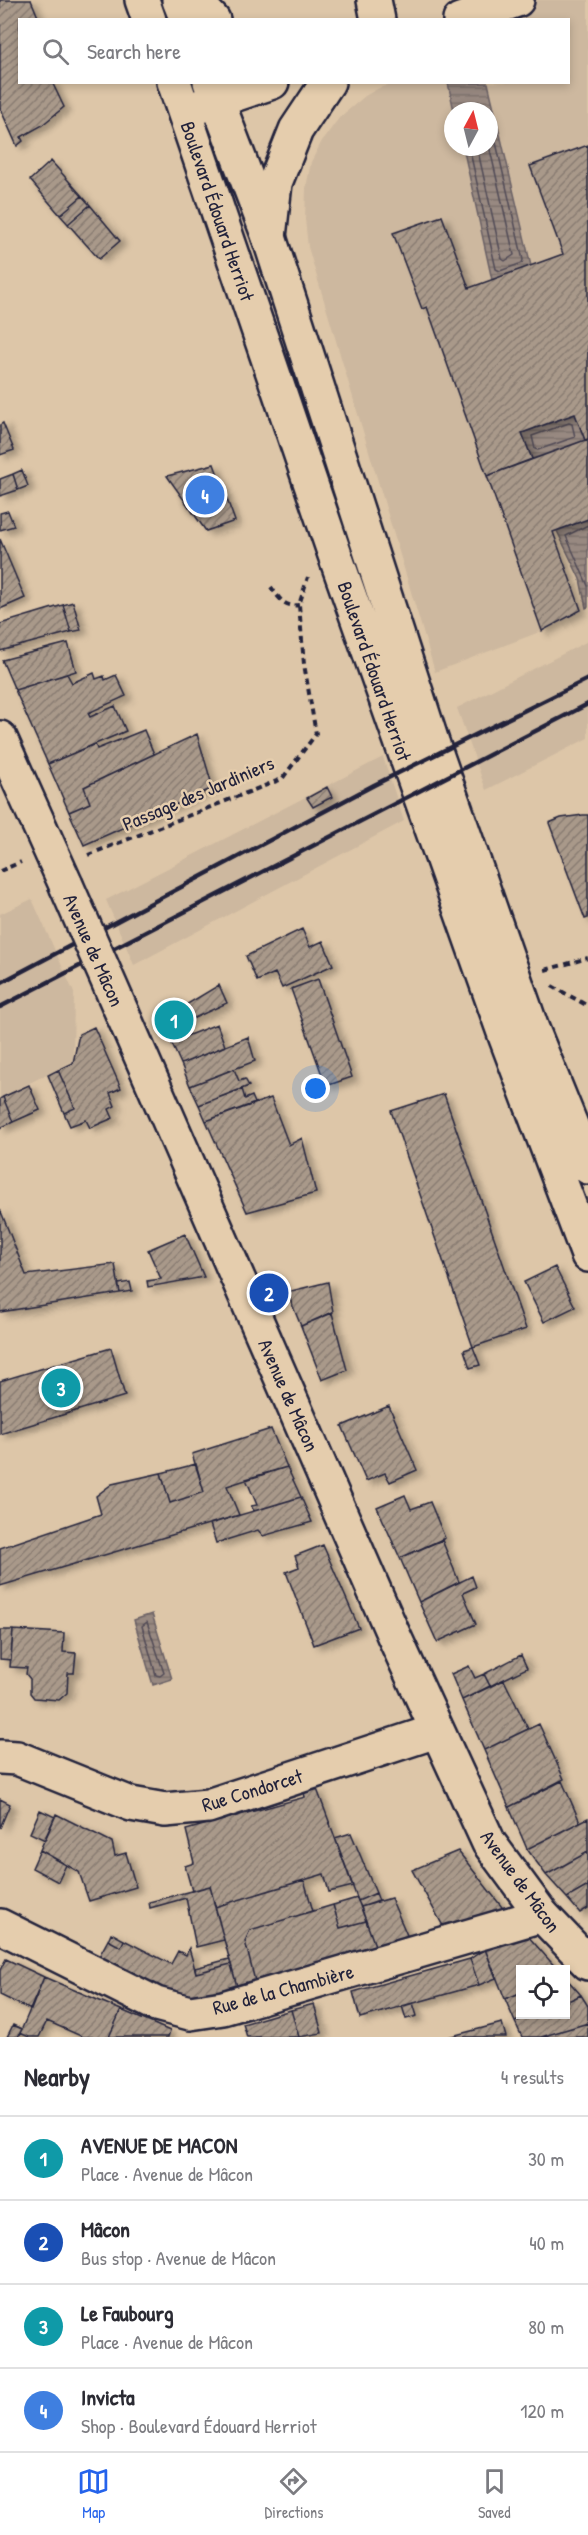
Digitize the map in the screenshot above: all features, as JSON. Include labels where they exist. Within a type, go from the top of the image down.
[{"type":"main road","points":[[142,0],[148,18]]},
{"type":"main road","points":[[179,0],[186,18]]},
{"type":"main road","points":[[194,0],[211,18]]},
{"type":"main road","points":[[374,0],[378,18]]},
{"type":"main road","points":[[179,97],[259,84]]},
{"type":"main road","points":[[269,237],[275,183],[296,130],[327,84]]},
{"type":"main road","name":"Boulevard Édouard Herriot","points":[[214,91],[269,237],[433,745],[532,1029],[588,1167]]},
{"type":"main road","name":"Boulevard Édouard Herriot","points":[[179,97],[346,589],[502,1027],[588,1255]]},
{"type":"main road","name":"Avenue de Mâcon","points":[[0,738],[436,1731],[489,1843],[542,1915],[588,1963]]},
{"type":"main road","name":"Rue Condorcet","points":[[0,1757],[17,1758],[130,1804],[165,1810],[207,1806],[436,1731]]},
{"type":"main road","name":"Rue de la Chambière","points":[[0,1926],[156,2004],[190,2013],[223,2008],[542,1915]]},
{"type":"path","name":"Passage des Jardiniers","points":[[61,876],[282,779],[316,734],[304,664],[299,605],[309,572]]},
{"type":"path","points":[[271,587],[282,602],[287,605],[299,605]]},
{"type":"path","points":[[514,976],[540,972],[588,958]]},
{"type":"shaded area","points":[[474,0],[588,0],[588,519],[553,533],[581,610],[542,631],[435,672],[308,247],[305,219],[306,188],[311,162],[322,141],[339,118],[365,96],[392,84],[570,84],[570,18],[477,18]]},
{"type":"shaded area","points":[[588,641],[588,738],[486,790],[457,708]]},
{"type":"shaded area","points":[[383,757],[404,821],[134,965],[106,900]]},
{"type":"shaded area","points":[[32,899],[74,993],[73,1061],[0,1098],[0,914]]},
{"type":"water","points":[[448,84],[488,84],[492,102],[452,102]]},
{"type":"water","points":[[498,126],[531,266],[492,280],[465,156],[498,156]]},
{"type":"water","points":[[575,414],[585,440],[532,459],[522,433]]},
{"type":"water","points":[[588,519],[588,607],[586,608],[580,579],[557,531]]},
{"type":"water","points":[[152,1614],[172,1679],[153,1685],[134,1620]]},
{"type":"building","points":[[0,0],[31,0],[38,17],[18,18],[18,84],[53,84],[64,107],[41,126],[21,137],[23,141],[17,146],[0,108]]},
{"type":"building","points":[[588,145],[588,439],[585,440],[575,414],[549,423],[522,433],[532,459],[487,476],[427,307],[422,309],[393,233],[442,216],[469,288],[563,254],[530,166]]},
{"type":"building","points":[[51,161],[82,196],[60,215],[30,180]]},
{"type":"building","points":[[82,196],[90,205],[68,224],[60,215]]},
{"type":"building","points":[[90,205],[120,241],[99,259],[68,224]]},
{"type":"building","points":[[3,423],[14,450],[0,455],[0,425]]},
{"type":"building","points":[[588,439],[588,519],[553,532],[581,610],[542,631],[487,476]]},
{"type":"building","points":[[214,464],[235,521],[206,531],[167,476]]},
{"type":"building","points":[[22,470],[28,486],[18,490],[13,474]]},
{"type":"building","points":[[13,474],[18,490],[0,496],[0,479]]},
{"type":"building","points":[[8,511],[14,526],[0,530],[0,513]]},
{"type":"building","points":[[0,539],[25,598],[0,609]]},
{"type":"building","points":[[73,602],[81,630],[71,632],[63,605]]},
{"type":"building","points":[[63,605],[71,632],[0,651],[0,624]]},
{"type":"building","points":[[68,643],[76,671],[15,690],[2,660]]},
{"type":"building","points":[[94,673],[96,679],[104,676],[105,680],[116,675],[126,696],[88,713],[90,717],[115,706],[126,731],[48,764],[15,690],[67,674],[72,683]]},
{"type":"building","points":[[144,730],[154,754],[84,787],[90,803],[69,812],[48,764],[95,744],[97,749]]},
{"type":"building","points":[[197,734],[213,788],[84,845],[69,812],[90,803],[84,787]]},
{"type":"building","points":[[327,787],[332,797],[313,807],[307,798]]},
{"type":"building","points":[[588,815],[588,918],[585,919],[549,823],[561,818]]},
{"type":"building","points":[[302,929],[310,947],[323,941],[333,965],[282,988],[275,973],[257,981],[246,956]]},
{"type":"building","points":[[318,979],[352,1077],[326,1086],[291,989]]},
{"type":"building","points":[[219,985],[227,1003],[190,1020],[184,1006]]},
{"type":"building","points":[[183,1008],[188,1021],[166,1031],[160,1019]]},
{"type":"building","points":[[217,1024],[225,1046],[181,1064],[171,1042]]},
{"type":"building","points":[[94,1027],[121,1088],[110,1093],[115,1106],[109,1109],[113,1118],[90,1128],[86,1120],[70,1126],[64,1113],[75,1108],[58,1070],[73,1063],[79,1034]]},
{"type":"building","points":[[248,1037],[255,1061],[190,1086],[181,1064]]},
{"type":"building","points":[[234,1069],[239,1081],[245,1079],[249,1086],[199,1105],[190,1086]]},
{"type":"building","points":[[58,1070],[75,1108],[64,1113],[48,1075]]},
{"type":"building","points":[[29,1085],[40,1110],[13,1122],[3,1097]]},
{"type":"building","points":[[242,1089],[245,1099],[252,1096],[255,1103],[206,1121],[199,1105]]},
{"type":"building","points":[[444,1094],[526,1329],[473,1347],[391,1111]]},
{"type":"building","points":[[3,1097],[13,1122],[0,1128],[0,1099]]},
{"type":"building","points":[[271,1098],[289,1145],[302,1138],[316,1193],[247,1212],[206,1121]]},
{"type":"building","points":[[0,1209],[26,1275],[115,1264],[120,1293],[0,1312]]},
{"type":"building","points":[[185,1234],[204,1277],[148,1287],[147,1281],[161,1279],[148,1250]]},
{"type":"building","points":[[555,1267],[575,1307],[544,1322],[524,1282]]},
{"type":"building","points":[[130,1282],[132,1291],[120,1293],[118,1284]]},
{"type":"building","points":[[328,1282],[333,1312],[301,1326],[287,1292]]},
{"type":"building","points":[[332,1313],[347,1370],[322,1380],[301,1326]]},
{"type":"building","points":[[473,1347],[480,1365],[470,1368],[464,1350]]},
{"type":"building","points":[[111,1348],[125,1396],[0,1434],[0,1381]]},
{"type":"building","points":[[389,1406],[417,1470],[390,1482],[385,1473],[366,1481],[342,1426]]},
{"type":"building","points":[[271,1429],[287,1467],[227,1486],[239,1515],[0,1586],[0,1548],[101,1514],[96,1496],[112,1484],[161,1473],[170,1503],[204,1492],[192,1454]]},
{"type":"building","points":[[196,1464],[204,1492],[170,1503],[161,1473]]},
{"type":"building","points":[[287,1467],[301,1497],[254,1511],[251,1506],[257,1505],[246,1479]]},
{"type":"building","points":[[405,1495],[411,1509],[430,1502],[445,1538],[400,1558],[377,1507]]},
{"type":"building","points":[[301,1497],[312,1522],[263,1536],[258,1530],[216,1543],[210,1524]]},
{"type":"building","points":[[442,1540],[459,1582],[419,1602],[400,1558]]},
{"type":"building","points":[[323,1545],[359,1628],[314,1645],[286,1572],[299,1567],[295,1556]]},
{"type":"building","points":[[472,1576],[476,1587],[463,1593],[476,1624],[437,1642],[419,1602]]},
{"type":"building","points":[[0,1630],[13,1630],[11,1660],[0,1659]]},
{"type":"building","points":[[13,1630],[64,1633],[63,1652],[76,1653],[74,1673],[68,1673],[67,1693],[59,1700],[34,1698],[30,1693],[27,1668],[10,1667]]},
{"type":"building","points":[[521,1655],[527,1668],[490,1686],[484,1674]]},
{"type":"building","points":[[469,1666],[475,1678],[484,1674],[490,1686],[462,1700],[451,1674]]},
{"type":"building","points":[[504,1680],[528,1729],[484,1750],[462,1700]]},
{"type":"building","points":[[539,1724],[564,1779],[509,1807],[484,1750]]},
{"type":"building","points":[[562,1781],[580,1822],[527,1849],[509,1807]]},
{"type":"building","points":[[317,1789],[353,1886],[329,1892],[324,1874],[215,1907],[210,1886],[192,1891],[185,1866],[194,1863],[186,1830],[305,1797],[304,1793]]},
{"type":"building","points":[[0,1799],[10,1804],[0,1828]]},
{"type":"building","points":[[40,1810],[55,1817],[45,1840],[30,1833]]},
{"type":"building","points":[[56,1814],[112,1842],[115,1856],[126,1853],[136,1887],[89,1901],[79,1872],[40,1850]]},
{"type":"building","points":[[588,1818],[588,1852],[546,1875],[527,1849]]},
{"type":"building","points":[[351,1833],[376,1893],[358,1901],[335,1838]]},
{"type":"building","points":[[40,1850],[66,1865],[58,1882],[32,1868]]},
{"type":"building","points":[[458,1851],[509,1916],[447,1933],[412,1870]]},
{"type":"building","points":[[588,1852],[588,1886],[567,1898],[546,1875]]},
{"type":"building","points":[[304,1880],[313,1911],[250,1930],[245,1941],[256,1985],[238,1990],[215,1907]]},
{"type":"building","points":[[210,1886],[224,1940],[196,1947],[186,1898],[150,1908],[149,1902]]},
{"type":"building","points":[[588,1886],[588,1908],[580,1913],[567,1898]]},
{"type":"building","points":[[376,1893],[379,1901],[361,1907],[358,1901]]},
{"type":"building","points":[[357,1898],[366,1921],[340,1928],[333,1905]]},
{"type":"building","points":[[391,1898],[410,1942],[377,1951],[361,1907]]},
{"type":"building","points":[[333,1905],[340,1928],[366,1921],[377,1951],[256,1985],[245,1941],[250,1930]]},
{"type":"building","points":[[111,1933],[124,1940],[121,1947],[108,1940]]},
{"type":"building","points":[[527,1935],[554,1965],[516,1965],[516,1995],[505,1999],[485,1949]]},
{"type":"building","points":[[108,1940],[121,1947],[124,1940],[171,1964],[178,1951],[186,1955],[189,1948],[196,1973],[231,1964],[238,1990],[194,2003],[96,1962]]},
{"type":"building","points":[[485,1949],[496,1978],[479,1985],[470,1959]]},
{"type":"building","points":[[6,1959],[44,1977],[31,2010],[0,1995],[0,1970]]},
{"type":"building","points":[[229,1959],[231,1964],[196,1973],[195,1968]]},
{"type":"building","points":[[470,1959],[479,1985],[360,2018],[353,1992]]},
{"type":"building","points":[[44,1977],[121,2010],[109,2037],[83,2037],[47,2021],[39,2037],[29,2037],[20,2033]]},
{"type":"building","points":[[570,1983],[581,1995],[570,2000]]},
{"type":"building","points":[[516,1995],[516,2019],[522,2019],[515,2022],[505,1999]]},
{"type":"building","points":[[581,1995],[588,2006],[588,2023],[541,2037],[522,2037],[515,2022],[522,2019],[570,2019],[570,2000]]},
{"type":"building","points":[[413,2003],[417,2016],[406,2019],[402,2006]]},
{"type":"building","points":[[314,2004],[322,2033],[299,2037],[291,2010]]},
{"type":"building","points":[[121,2010],[170,2031],[168,2037],[109,2037]]},
{"type":"building","points":[[291,2010],[299,2037],[247,2037],[243,2024]]},
{"type":"building","points":[[502,2023],[506,2037],[448,2037]]},
{"type":"building","points":[[588,2023],[588,2037],[541,2037]]},
{"type":"building","points":[[13,2025],[22,2029],[18,2037],[7,2037]]},
{"type":"railway","points":[[0,983],[374,785],[588,679]]},
{"type":"railway","points":[[0,1007],[588,704]]},
{"type":"place","name":"Invicta","points":[[205,495]]},
{"type":"place","name":"AVENUE DE MACON","points":[[174,1020]]},
{"type":"place","name":"Mâcon","points":[[269,1293]]},
{"type":"place","name":"Le Faubourg","points":[[61,1388]]}]
